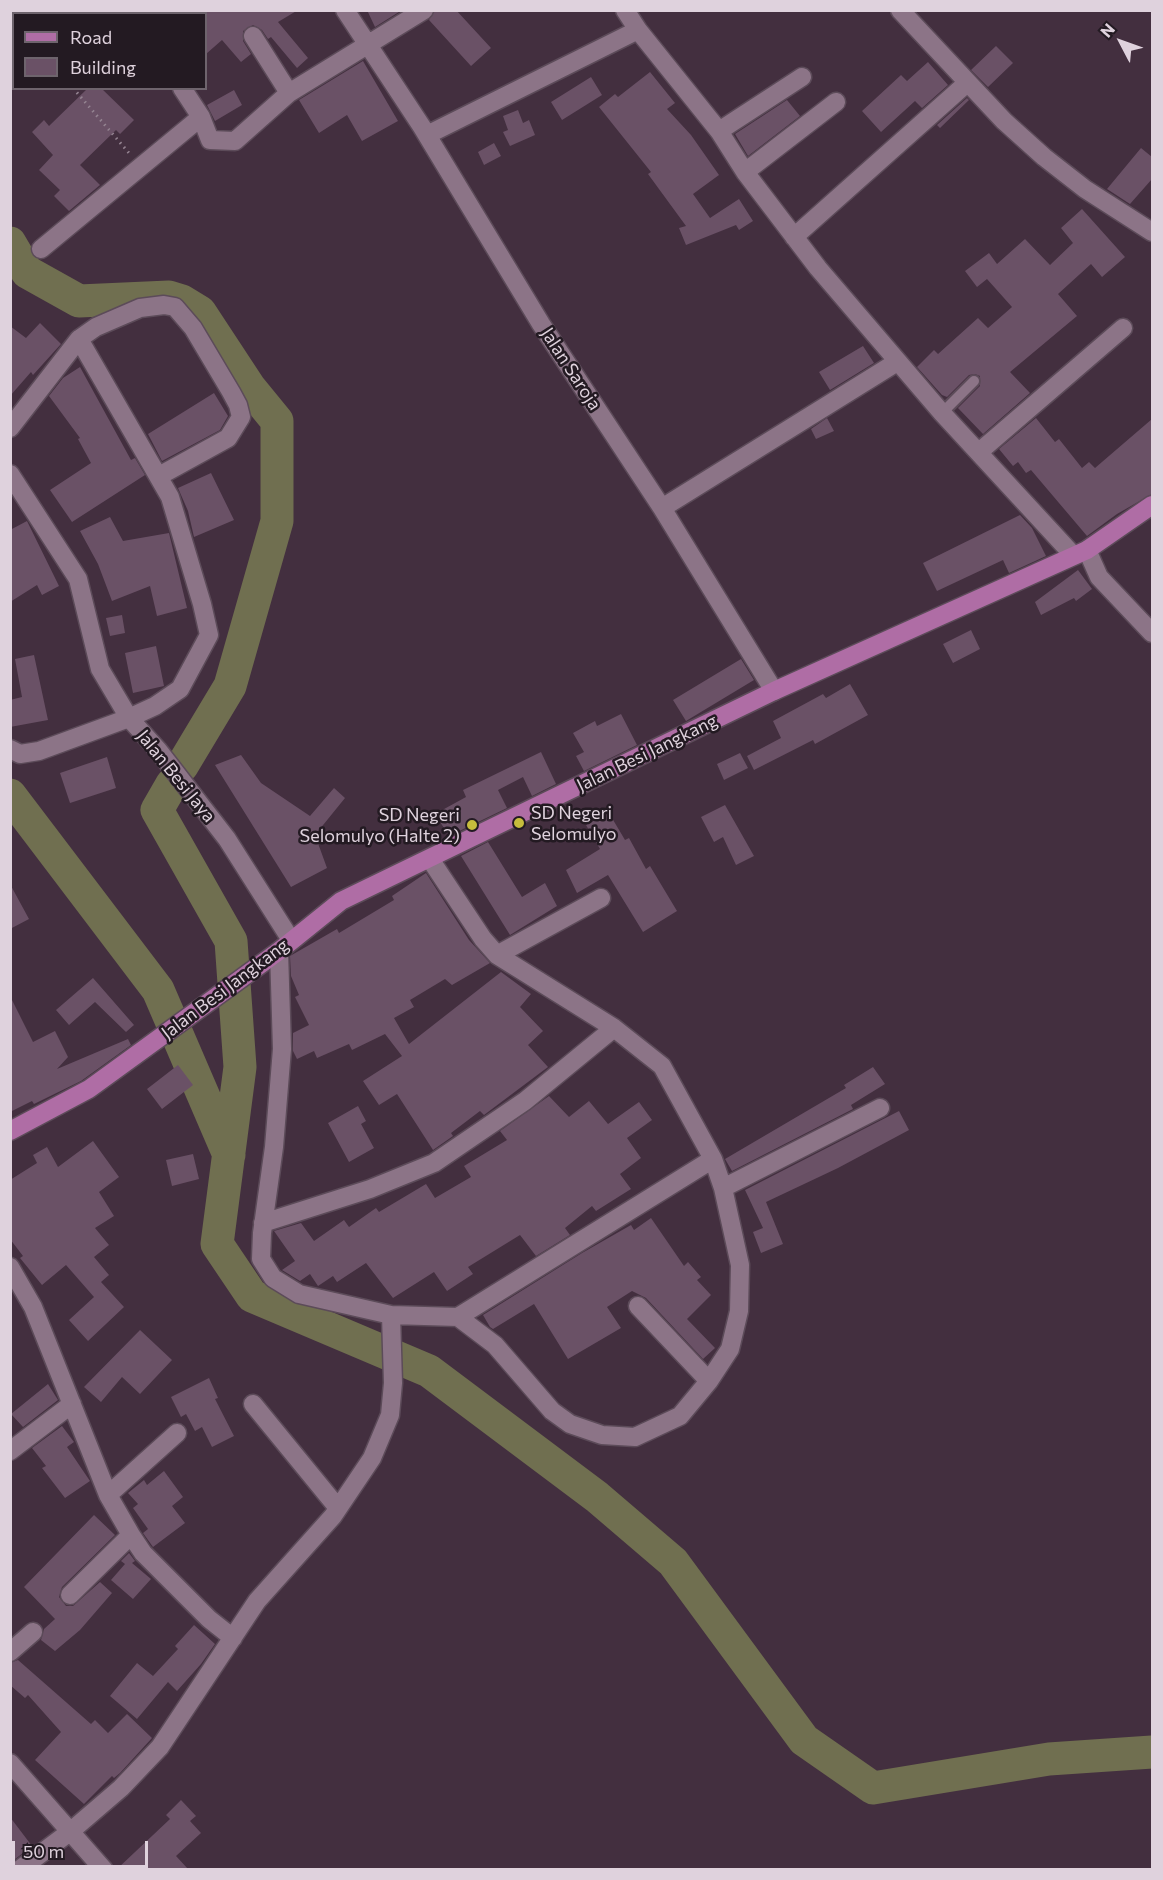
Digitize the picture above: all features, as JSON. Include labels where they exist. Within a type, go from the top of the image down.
[{"type":"main road","name":"Jalan Besi Jangkang","points":[[10,1131],[89,1089],[255,968],[341,901],[774,691],[1080,552],[1152,506]]},
{"type":"street","name":"Jalan Saroja","points":[[345,10],[427,135],[541,324],[662,508],[774,691]]},
{"type":"street","points":[[183,90],[201,117],[210,140],[234,141],[289,93],[369,46],[424,10]]},
{"type":"street","points":[[626,10],[638,30],[719,131],[745,172],[794,237],[897,362],[979,452],[1080,552],[1098,577],[1152,633]]},
{"type":"street","points":[[900,10],[967,83],[1044,157],[1085,189],[1151,229]]},
{"type":"street","points":[[427,135],[638,30]]},
{"type":"street","points":[[253,36],[289,93]]},
{"type":"street","points":[[719,131],[802,77]]},
{"type":"street","points":[[794,237],[967,83]]},
{"type":"street","points":[[745,172],[836,102]]},
{"type":"street","points":[[41,249],[201,117]]},
{"type":"street","points":[[10,428],[79,339],[96,327],[140,308],[164,304],[175,307],[193,328],[231,392],[241,417],[228,438],[159,476]]},
{"type":"street","points":[[979,452],[1123,328]]},
{"type":"street","points":[[10,474],[78,579],[100,669],[129,718],[155,706],[180,689],[209,635],[170,497],[79,339]]},
{"type":"street","points":[[662,508],[897,362]]},
{"type":"street","name":"Jalan Besi Jaya","points":[[10,749],[20,754],[39,751],[129,718],[226,839],[285,945]]},
{"type":"street","points":[[430,859],[483,939],[498,955],[614,1028],[662,1066],[713,1159],[723,1188],[740,1265],[741,1288],[730,1349],[709,1381],[680,1416],[648,1433],[635,1437],[602,1435],[570,1424],[552,1411],[495,1345],[458,1317]]},
{"type":"street","points":[[498,955],[601,898]]},
{"type":"street","points":[[285,945],[282,1049],[274,1147],[263,1223],[261,1258],[273,1278],[299,1294],[391,1315],[458,1317],[713,1159]]},
{"type":"street","points":[[263,1223],[397,1180],[434,1163],[525,1101],[614,1028]]},
{"type":"street","points":[[723,1188],[880,1108]]},
{"type":"street","points":[[10,1267],[33,1306],[108,1496],[131,1535],[143,1553],[192,1603],[233,1638]]},
{"type":"street","points":[[638,1306],[709,1381]]},
{"type":"street","points":[[19,1869],[71,1831],[121,1788],[160,1747],[257,1602],[338,1508],[372,1458],[390,1415],[393,1368],[391,1315]]},
{"type":"street","points":[[10,1451],[72,1404]]},
{"type":"street","points":[[252,1404],[338,1508]]},
{"type":"street","points":[[108,1496],[177,1433]]},
{"type":"street","points":[[70,1596],[131,1535]]},
{"type":"street","points":[[10,1652],[33,1632]]},
{"type":"street","points":[[10,1763],[104,1869]]},
{"type":"lane","points":[[942,413],[974,381]]},
{"type":"path","points":[[75,90],[141,167]]},
{"type":"building","points":[[206,10],[298,10],[278,22],[308,58],[297,68],[271,37],[268,39],[262,30],[253,25],[243,31],[243,41],[251,54],[241,62],[222,40],[207,53]]},
{"type":"building","points":[[367,10],[402,10],[375,27]]},
{"type":"building","points":[[435,10],[456,10],[491,48],[471,66],[429,20]]},
{"type":"building","points":[[996,46],[1013,63],[988,87],[971,70]]},
{"type":"building","points":[[363,61],[398,121],[362,141],[347,115],[319,133],[299,100]]},
{"type":"building","points":[[928,62],[948,85],[922,108],[915,101],[881,132],[862,111],[901,75],[907,81]]},
{"type":"building","points":[[650,72],[675,103],[667,109],[691,135],[719,175],[693,194],[710,218],[739,199],[753,221],[739,230],[736,225],[686,245],[679,228],[686,226],[648,174],[651,172],[599,107],[615,94],[618,97]]},
{"type":"building","points":[[591,77],[602,95],[562,120],[551,102]]},
{"type":"building","points":[[86,90],[103,90],[134,120],[120,134],[116,130],[80,165],[100,185],[69,211],[54,196],[60,190],[39,170],[53,155],[32,132],[44,120],[49,126]]},
{"type":"building","points":[[234,90],[242,105],[215,121],[207,105]]},
{"type":"building","points":[[967,98],[969,100],[940,128],[937,125]]},
{"type":"building","points":[[787,100],[800,116],[748,156],[735,134]]},
{"type":"building","points":[[518,110],[523,123],[529,120],[535,135],[510,146],[503,132],[508,130],[503,116]]},
{"type":"building","points":[[494,143],[501,156],[484,165],[478,152]]},
{"type":"building","points":[[1141,148],[1152,157],[1152,179],[1130,204],[1107,189]]},
{"type":"building","points":[[1082,209],[1125,257],[1102,277],[1091,264],[1058,294],[1077,316],[1010,372],[1030,393],[983,434],[958,408],[980,386],[980,376],[969,375],[947,397],[942,395],[917,367],[934,350],[938,354],[978,318],[988,328],[1012,307],[987,279],[977,287],[965,271],[989,253],[997,264],[1025,239],[1050,265],[1073,243],[1061,228]]},
{"type":"building","points":[[40,323],[61,344],[33,375],[31,372],[10,396],[10,326],[26,338]]},
{"type":"building","points":[[863,346],[874,363],[830,390],[819,372]]},
{"type":"building","points":[[80,367],[131,460],[135,458],[145,475],[72,522],[50,490],[91,463],[78,439],[80,438],[49,396],[63,378]]},
{"type":"building","points":[[214,393],[228,416],[220,430],[162,461],[148,434]]},
{"type":"building","points":[[827,418],[834,431],[816,439],[811,429]]},
{"type":"building","points":[[1036,418],[1055,442],[1059,439],[1082,468],[1089,462],[1095,468],[1152,419],[1152,494],[1117,514],[1087,536],[1031,470],[1026,473],[1018,462],[1013,466],[999,449]]},
{"type":"building","points":[[211,473],[234,520],[194,537],[188,511],[178,488]]},
{"type":"building","points":[[1020,515],[1032,528],[1046,556],[1009,573],[1003,560],[937,591],[923,563]]},
{"type":"building","points":[[110,517],[123,541],[169,533],[187,608],[157,616],[150,586],[112,601],[98,564],[80,531]]},
{"type":"building","points":[[27,521],[59,586],[42,595],[37,585],[10,602],[10,530]]},
{"type":"building","points":[[1078,570],[1092,589],[1076,601],[1074,598],[1041,615],[1035,602]]},
{"type":"building","points":[[122,615],[125,633],[110,636],[106,618]]},
{"type":"building","points":[[971,630],[980,649],[953,663],[943,644]]},
{"type":"building","points":[[156,646],[164,686],[133,693],[125,653]]},
{"type":"building","points":[[34,655],[48,720],[10,727],[10,700],[22,697],[15,659]]},
{"type":"building","points":[[741,659],[754,680],[686,721],[673,700]]},
{"type":"building","points":[[850,684],[868,715],[815,744],[813,740],[754,770],[747,756],[781,738],[773,721],[823,694],[826,698]]},
{"type":"building","points":[[621,714],[637,745],[584,771],[576,756],[584,752],[573,733],[595,721],[597,726]]},
{"type":"building","points":[[541,752],[556,784],[532,796],[523,777],[498,790],[507,808],[449,836],[435,814],[466,797],[463,790]]},
{"type":"building","points":[[740,753],[748,768],[724,780],[717,764]]},
{"type":"building","points":[[241,755],[261,783],[310,816],[334,788],[345,798],[315,835],[327,868],[291,887],[215,765]]},
{"type":"building","points":[[107,757],[116,788],[70,803],[60,773]]},
{"type":"building","points":[[725,805],[754,856],[736,865],[723,837],[714,842],[701,817]]},
{"type":"building","points":[[609,813],[625,840],[629,838],[646,869],[650,866],[677,911],[643,932],[608,875],[577,893],[566,870],[600,849],[586,825]]},
{"type":"building","points":[[488,842],[522,897],[545,883],[557,906],[510,935],[461,856]]},
{"type":"building","points":[[426,873],[469,940],[490,963],[452,985],[445,979],[410,1000],[414,1007],[394,1018],[409,1044],[501,972],[531,994],[520,1007],[543,1031],[528,1045],[548,1067],[484,1115],[480,1111],[451,1133],[453,1136],[433,1150],[397,1094],[379,1105],[363,1081],[402,1056],[385,1034],[352,1050],[349,1044],[317,1058],[314,1051],[297,1059],[293,1051],[293,1033],[309,1025],[295,997],[299,995],[291,976],[290,956],[337,929],[339,933],[394,900],[392,896]]},
{"type":"building","points":[[10,884],[29,919],[10,929]]},
{"type":"building","points":[[93,978],[134,1025],[126,1032],[95,1002],[69,1025],[56,1010]]},
{"type":"building","points":[[10,996],[33,1042],[55,1031],[68,1057],[57,1069],[128,1039],[131,1045],[81,1081],[34,1104],[32,1101],[10,1112]]},
{"type":"building","points":[[178,1065],[193,1085],[162,1109],[147,1089]]},
{"type":"building","points":[[873,1067],[885,1084],[851,1105],[853,1109],[732,1171],[725,1159],[846,1088],[844,1085]]},
{"type":"building","points":[[549,1096],[569,1117],[589,1101],[608,1124],[639,1102],[652,1120],[627,1138],[641,1158],[620,1174],[631,1189],[596,1211],[592,1206],[565,1228],[570,1235],[536,1256],[520,1235],[468,1267],[473,1274],[447,1291],[434,1272],[393,1298],[366,1263],[337,1282],[333,1276],[318,1286],[310,1274],[300,1281],[282,1270],[295,1261],[274,1231],[301,1223],[314,1241],[344,1220],[349,1227],[376,1208],[379,1212],[426,1184],[435,1198],[471,1177],[464,1166],[507,1140],[500,1131]]},
{"type":"building","points":[[358,1106],[366,1121],[361,1124],[374,1148],[349,1162],[328,1123]]},
{"type":"building","points":[[899,1111],[909,1130],[838,1168],[766,1202],[783,1244],[761,1253],[753,1232],[763,1228],[745,1190]]},
{"type":"building","points":[[93,1141],[119,1177],[99,1192],[114,1216],[95,1228],[109,1245],[94,1257],[109,1275],[101,1282],[124,1307],[88,1341],[69,1320],[94,1297],[66,1265],[42,1285],[20,1258],[23,1256],[10,1239],[10,1180],[37,1163],[33,1155],[47,1147],[58,1167]]},
{"type":"building","points":[[193,1154],[199,1179],[172,1186],[166,1160]]},
{"type":"building","points":[[651,1218],[684,1266],[688,1262],[701,1277],[697,1280],[711,1295],[687,1319],[715,1348],[703,1359],[646,1298],[632,1291],[607,1307],[621,1328],[568,1359],[534,1304],[493,1329],[490,1327],[483,1315],[582,1253],[631,1225],[634,1230]]},
{"type":"building","points":[[140,1330],[172,1360],[140,1394],[122,1377],[101,1402],[84,1387]]},
{"type":"building","points":[[209,1378],[218,1398],[215,1399],[234,1436],[212,1447],[202,1427],[195,1431],[186,1414],[181,1417],[171,1397]]},
{"type":"building","points":[[48,1384],[58,1400],[23,1427],[11,1414]]},
{"type":"building","points":[[62,1426],[74,1442],[67,1447],[90,1481],[65,1498],[42,1468],[46,1466],[32,1448]]},
{"type":"building","points":[[164,1471],[183,1497],[172,1506],[185,1523],[153,1547],[143,1533],[148,1529],[133,1508],[138,1504],[128,1493],[144,1480],[147,1485]]},
{"type":"building","points":[[94,1515],[115,1535],[62,1587],[59,1597],[66,1606],[73,1606],[100,1582],[112,1593],[80,1630],[55,1651],[41,1640],[44,1629],[55,1619],[24,1587]]},
{"type":"building","points":[[129,1553],[135,1561],[132,1563],[151,1579],[133,1599],[111,1580],[125,1564],[121,1561]]},
{"type":"building","points":[[194,1625],[215,1644],[177,1691],[168,1682],[137,1719],[110,1696],[137,1663],[153,1676],[178,1649],[175,1646]]},
{"type":"building","points":[[18,1660],[91,1724],[95,1720],[108,1733],[127,1714],[152,1738],[120,1773],[114,1778],[112,1776],[84,1804],[35,1760],[61,1732],[28,1695],[25,1698],[10,1685],[10,1663]]},
{"type":"building","points":[[181,1800],[196,1816],[190,1821],[201,1833],[176,1856],[188,1869],[117,1869],[170,1819],[166,1815]]},
{"type":"building","points":[[10,1817],[32,1846],[10,1863]]},
{"type":"waterway","points":[[10,243],[27,272],[79,301],[169,297],[182,301],[200,312],[250,388],[277,421],[277,521],[230,686],[182,766]]},
{"type":"waterway","points":[[172,784],[157,810],[231,941],[240,1067],[217,1244],[252,1296],[429,1371],[597,1497],[673,1562],[804,1740],[873,1788],[1049,1759],[1152,1752]]},
{"type":"waterway","points":[[10,795],[158,990],[229,1155]]},
{"type":"place","name":"SD Negeri Selomulyo","points":[[519,823]]},
{"type":"place","name":"SD Negeri Selomulyo (Halte 2)","points":[[472,825]]}]
